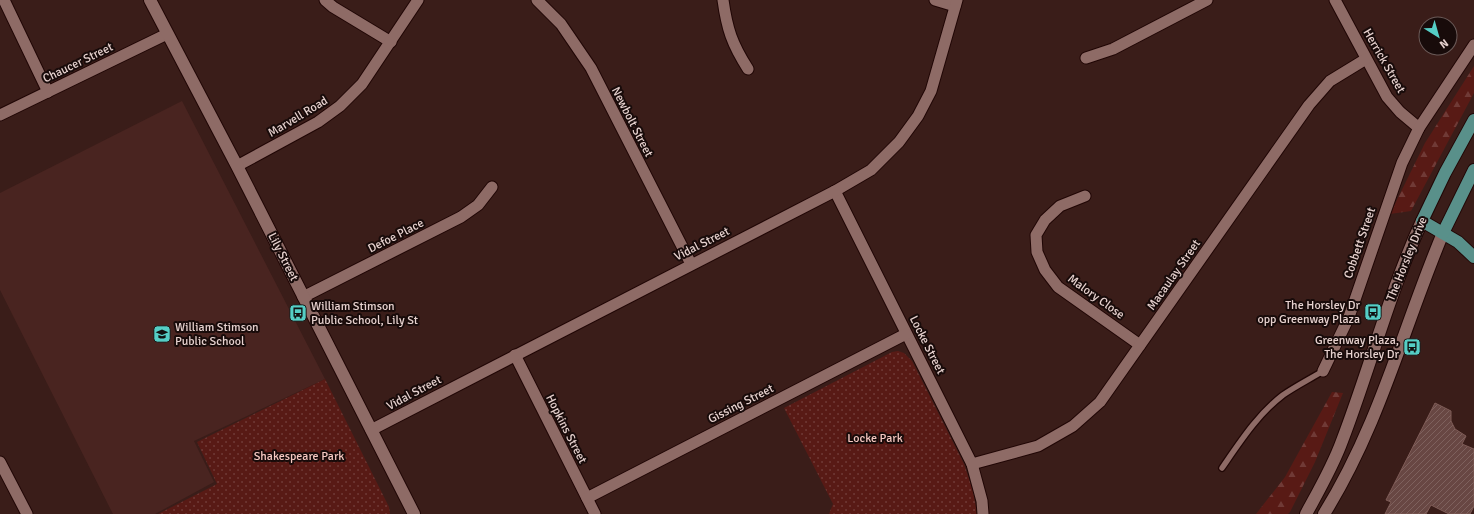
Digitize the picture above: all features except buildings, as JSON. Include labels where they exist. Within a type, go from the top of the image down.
[{"type":"main road","name":"Lily Street","points":[[150,0],[237,166],[414,514]]},
{"type":"main road","name":"The Horsley Drive","points":[[1306,514],[1342,442],[1404,259],[1445,173],[1474,120]]},
{"type":"main road","name":"The Horsley Drive","points":[[1324,514],[1345,477],[1372,423],[1443,233],[1474,170]]},
{"type":"main road","points":[[1422,221],[1461,244],[1474,257]]},
{"type":"street","points":[[4,0],[48,92]]},
{"type":"street","points":[[324,0],[390,42]]},
{"type":"street","name":"Marvell Road","points":[[237,166],[318,122],[340,106],[362,84],[418,0]]},
{"type":"street","name":"Newbolt Street","points":[[537,0],[561,24],[591,68],[691,264]]},
{"type":"street","points":[[723,0],[727,24],[735,48],[748,69]]},
{"type":"street","points":[[935,0],[956,3]]},
{"type":"street","points":[[1086,58],[1112,49],[1207,0]]},
{"type":"street","name":"Herrick Street","points":[[1335,0],[1387,97],[1400,112],[1420,128]]},
{"type":"street","name":"Vidal Street","points":[[372,430],[691,264],[836,191],[871,170],[899,142],[918,116],[931,91],[956,3]]},
{"type":"street","name":"Chaucer Street","points":[[0,115],[167,34]]},
{"type":"street","name":"Cobbett Street","points":[[1323,371],[1349,317],[1402,163],[1420,128],[1474,45]]},
{"type":"street","name":"Macaulay Street","points":[[972,464],[1038,446],[1073,426],[1100,402],[1309,105],[1330,81],[1366,59]]},
{"type":"street","name":"Defoe Place","points":[[303,297],[461,217],[478,205],[492,187]]},
{"type":"street","name":"Locke Street","points":[[836,191],[972,464],[982,501],[983,514]]},
{"type":"street","name":"Malory Close","points":[[1085,196],[1060,206],[1045,220],[1036,235],[1037,252],[1045,270],[1058,287],[1140,345]]},
{"type":"street","name":"Gissing Street","points":[[587,498],[906,334]]},
{"type":"street","name":"Hopkins Street","points":[[515,355],[595,514]]},
{"type":"street","points":[[0,462],[27,514]]},
{"type":"lane","name":"Cobbett Street","points":[[1222,468],[1244,435],[1267,409],[1284,394],[1323,371]]},
{"type":"shaded area","name":"William Stimson Public School","points":[[182,101],[325,379],[194,441],[214,482],[155,514],[113,514],[0,290],[0,193]]},
{"type":"green space","points":[[1474,66],[1474,93],[1411,211],[1390,214],[1425,143]]},
{"type":"green space","name":"Locke Park","points":[[898,351],[904,353],[912,361],[964,464],[973,491],[977,514],[829,514],[833,504],[784,408],[892,352]]},
{"type":"green space","name":"Shakespeare Park","points":[[325,379],[389,507],[390,514],[158,514],[217,484],[197,442]]},
{"type":"green space","points":[[1332,392],[1343,393],[1315,462],[1290,512],[1288,514],[1256,514],[1285,477]]},
{"type":"place","name":"The Horsley Dr opp Greenway Plaza","points":[[1373,312]]},
{"type":"place","name":"William Stimson Public School, Lily St","points":[[298,313]]},
{"type":"place","name":"William Stimson Public School","points":[[162,334]]},
{"type":"place","name":"Greenway Plaza, The Horsley Dr","points":[[1412,347]]}]
